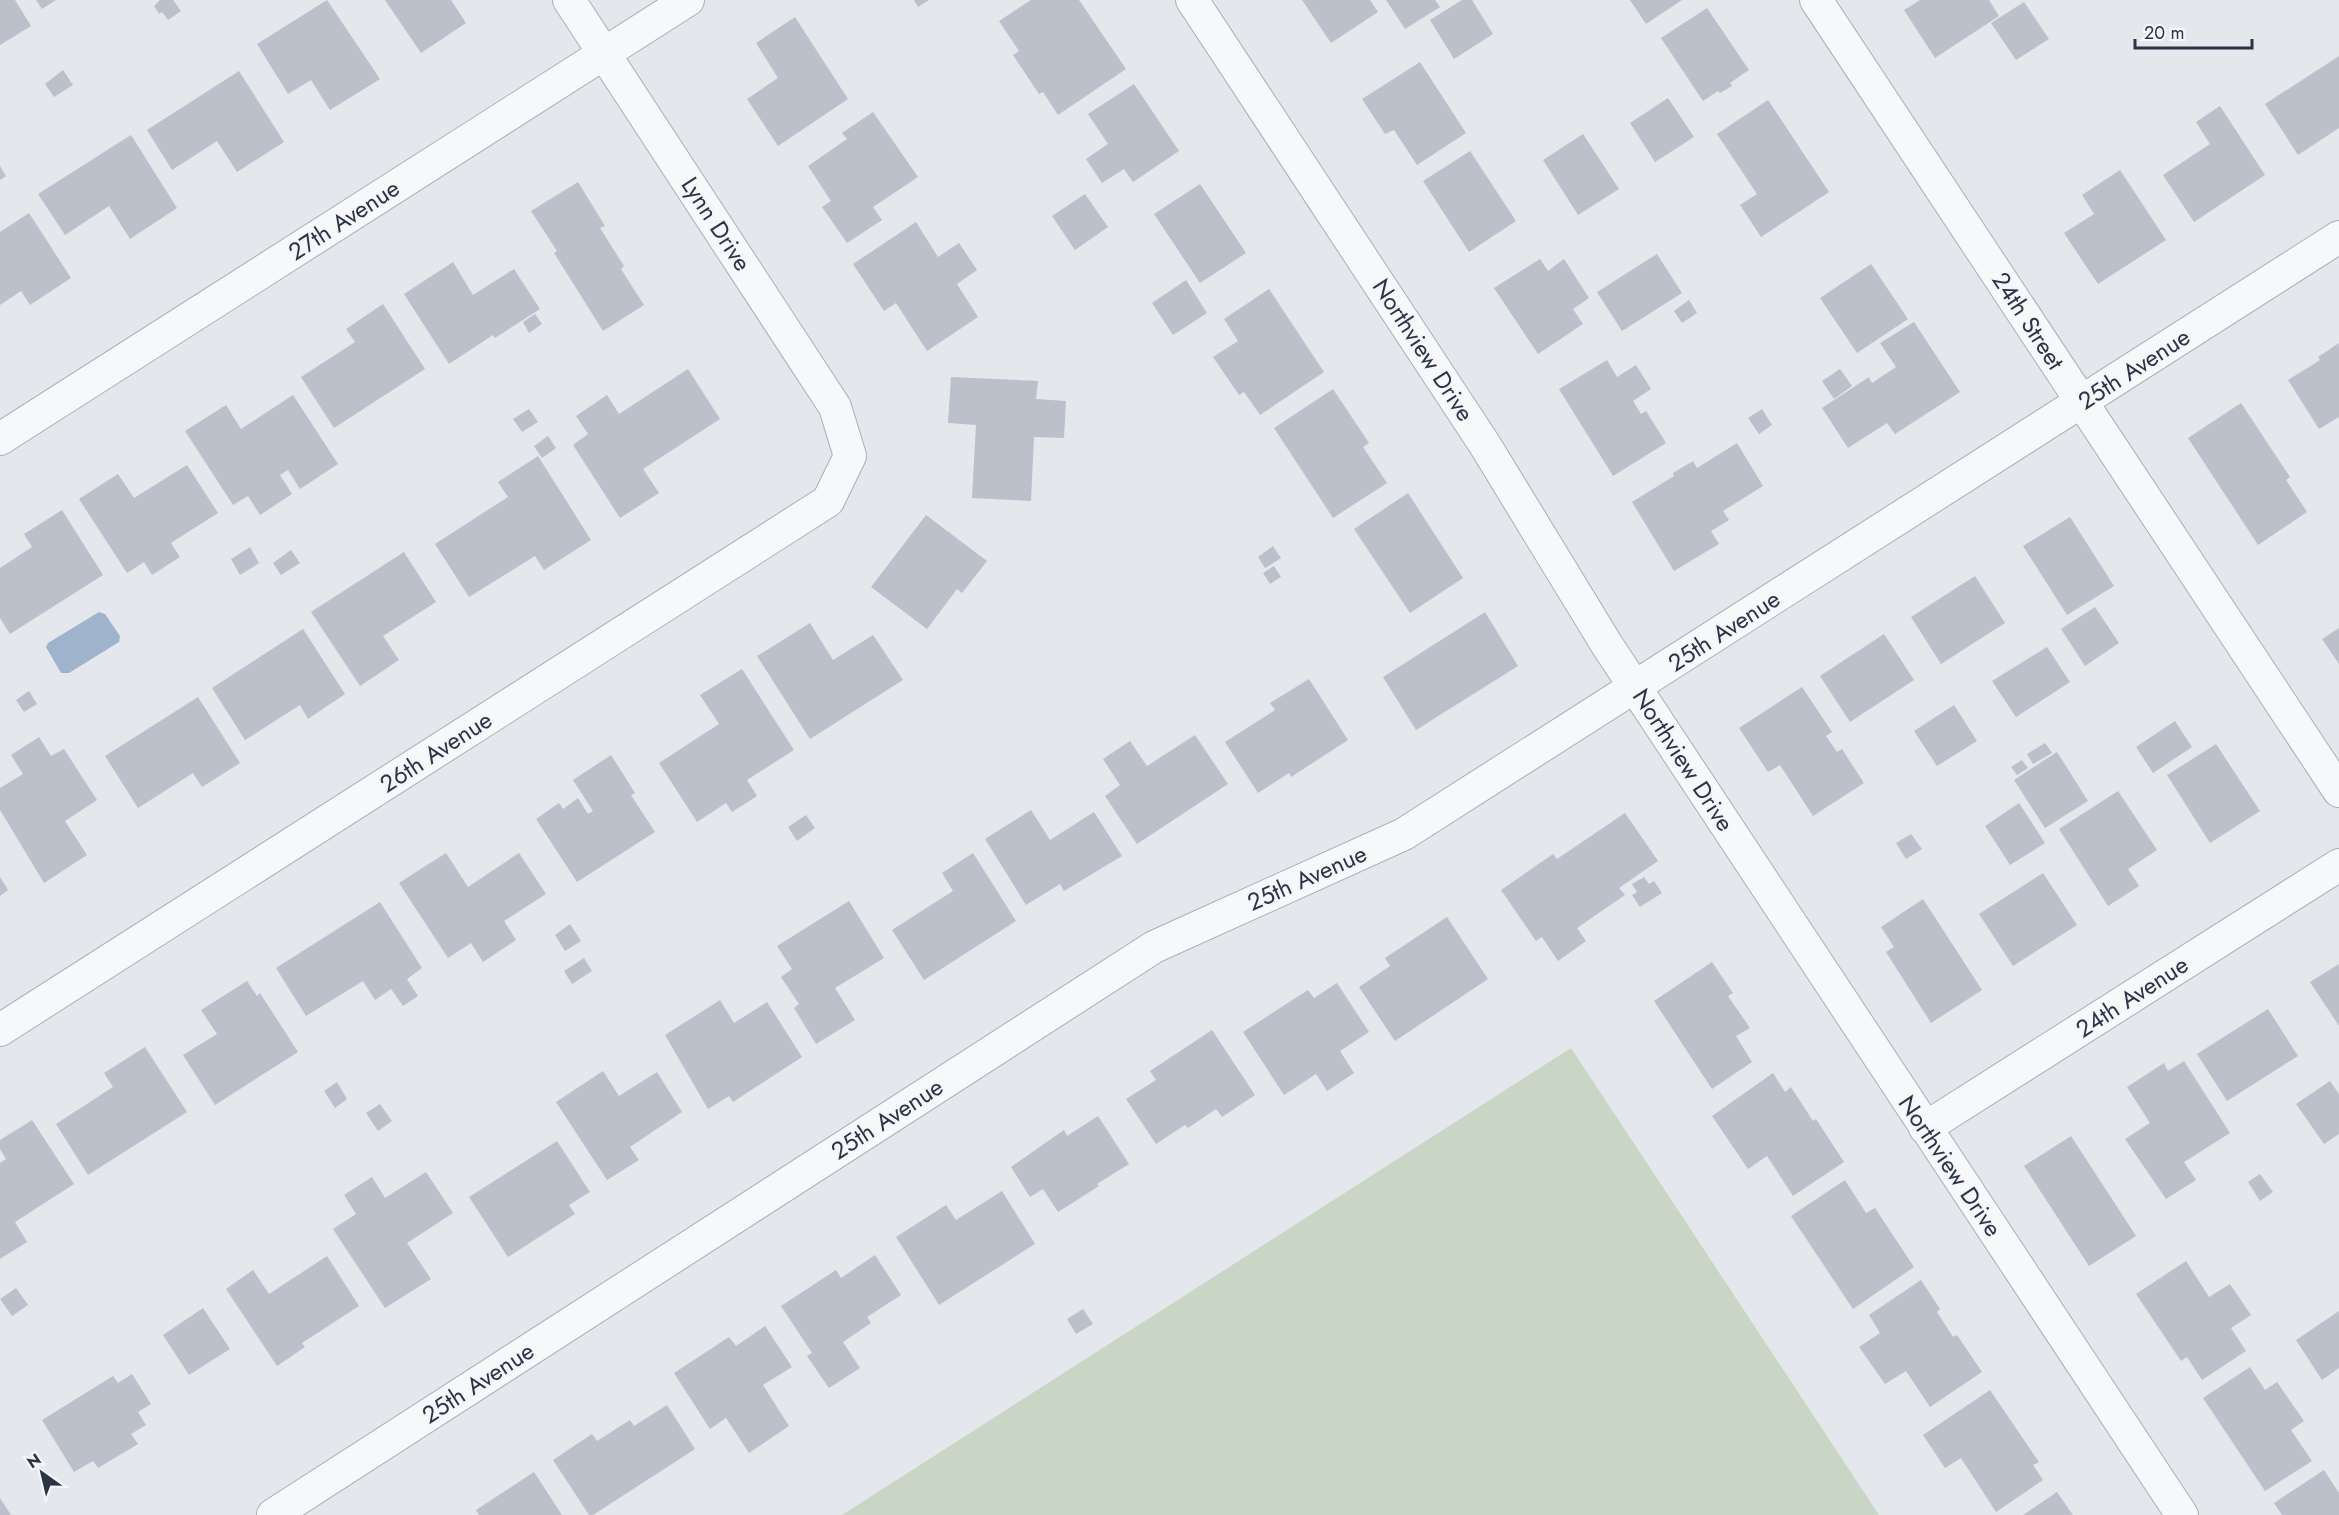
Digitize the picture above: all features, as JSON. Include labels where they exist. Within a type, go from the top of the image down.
[{"type":"street","name":"Lynn Drive","points":[[569,0],[835,407],[850,456]]},
{"type":"street","name":"27th Avenue","points":[[0,439],[688,0]]},
{"type":"street","name":"Northview Drive","points":[[1192,0],[1485,445],[1635,687],[2182,1515]]},
{"type":"street","name":"24th Street","points":[[1816,0],[2339,791]]},
{"type":"street","name":"25th Avenue","points":[[273,1515],[1154,947],[1404,834],[2339,237]]},
{"type":"street","name":"26th Avenue","points":[[0,1030],[828,501],[850,456]]},
{"type":"street","name":"24th Avenue","points":[[1925,1128],[2339,865]]},
{"type":"green space","points":[[1571,1048],[1879,1515],[842,1515]]},
{"type":"water","points":[[99,612],[105,614],[120,636],[119,642],[69,673],[61,673],[46,647],[48,643]]},
{"type":"building","points":[[0,0],[15,0],[31,26],[0,45]]},
{"type":"building","points":[[36,0],[56,0],[42,9]]},
{"type":"building","points":[[160,0],[173,0],[181,11],[168,20],[162,12],[159,14],[154,6]]},
{"type":"building","points":[[327,0],[380,79],[330,110],[311,80],[288,94],[257,44]]},
{"type":"building","points":[[385,0],[451,0],[466,23],[421,53]]},
{"type":"building","points":[[914,0],[929,0],[918,7]]},
{"type":"building","points":[[1031,0],[1079,0],[1126,69],[1058,115],[1043,92],[1039,94],[1013,55],[1019,51],[999,21]]},
{"type":"building","points":[[1302,0],[1370,0],[1378,12],[1331,43]]},
{"type":"building","points":[[1386,0],[1435,0],[1440,7],[1405,29]]},
{"type":"building","points":[[1462,0],[1472,0],[1493,34],[1454,59],[1430,20]]},
{"type":"building","points":[[1630,0],[1682,0],[1646,24]]},
{"type":"building","points":[[1920,0],[1989,0],[1999,16],[1935,58],[1904,10]]},
{"type":"building","points":[[2024,2],[2049,39],[2016,60],[1991,23]]},
{"type":"building","points":[[1707,8],[1749,70],[1730,83],[1732,86],[1720,93],[1718,91],[1703,101],[1661,38]]},
{"type":"building","points":[[795,17],[848,99],[778,146],[747,99],[778,78],[756,43]]},
{"type":"building","points":[[2339,56],[2339,128],[2298,155],[2265,104]]},
{"type":"building","points":[[1420,62],[1466,133],[1417,165],[1394,130],[1385,134],[1362,99]]},
{"type":"building","points":[[63,70],[73,85],[54,97],[45,84]]},
{"type":"building","points":[[239,71],[284,142],[237,172],[217,141],[172,170],[147,130]]},
{"type":"building","points":[[1134,84],[1179,151],[1133,182],[1124,169],[1102,183],[1086,159],[1108,144],[1088,114]]},
{"type":"building","points":[[1668,98],[1694,137],[1655,162],[1630,123]]},
{"type":"building","points":[[1768,100],[1829,192],[1761,237],[1740,205],[1757,194],[1717,134]]},
{"type":"building","points":[[2220,106],[2265,175],[2194,222],[2163,175],[2210,144],[2196,122]]},
{"type":"building","points":[[873,112],[918,177],[873,207],[882,220],[847,243],[822,207],[831,201],[808,166],[847,139],[842,133]]},
{"type":"building","points":[[1583,134],[1619,189],[1578,215],[1543,160]]},
{"type":"building","points":[[131,135],[177,208],[130,239],[109,206],[65,235],[38,194]]},
{"type":"building","points":[[1470,151],[1516,221],[1469,252],[1423,181]]},
{"type":"building","points":[[0,166],[6,176],[0,180]]},
{"type":"building","points":[[2120,170],[2166,240],[2098,284],[2064,233],[2094,214],[2082,195]]},
{"type":"building","points":[[578,182],[605,226],[600,228],[624,266],[621,269],[644,305],[603,331],[554,253],[557,251],[531,211]]},
{"type":"building","points":[[1200,184],[1246,253],[1200,283],[1154,214]]},
{"type":"building","points":[[1085,194],[1108,227],[1075,250],[1052,216]]},
{"type":"building","points":[[29,213],[71,278],[30,305],[21,291],[0,305],[0,232]]},
{"type":"building","points":[[916,222],[938,257],[959,243],[977,270],[957,284],[978,317],[927,351],[896,303],[884,311],[853,264]]},
{"type":"building","points":[[1657,254],[1682,293],[1622,331],[1597,292]]},
{"type":"building","points":[[1540,259],[1548,271],[1564,259],[1589,298],[1573,309],[1583,324],[1538,354],[1494,288]]},
{"type":"building","points":[[453,262],[473,295],[514,269],[540,309],[495,338],[493,335],[449,364],[404,294]]},
{"type":"building","points":[[1871,264],[1908,319],[1857,353],[1820,298]]},
{"type":"building","points":[[1186,280],[1207,313],[1173,335],[1152,303]]},
{"type":"building","points":[[1269,289],[1324,372],[1260,415],[1244,392],[1239,395],[1213,357],[1238,341],[1224,319]]},
{"type":"building","points":[[1689,300],[1697,313],[1682,323],[1674,311]]},
{"type":"building","points":[[383,304],[425,369],[334,428],[301,377],[355,342],[346,329]]},
{"type":"building","points":[[535,314],[542,324],[529,333],[523,322]]},
{"type":"building","points":[[1914,322],[1960,392],[1895,434],[1887,423],[1848,448],[1822,408],[1869,377],[1872,383],[1896,367],[1880,343]]},
{"type":"building","points":[[2339,343],[2339,417],[2319,429],[2288,380],[2320,360],[2318,357]]},
{"type":"building","points":[[1607,360],[1617,377],[1636,365],[1651,389],[1633,401],[1641,414],[1646,411],[1666,443],[1613,476],[1559,389]]},
{"type":"building","points":[[688,369],[720,419],[643,469],[659,493],[620,518],[573,445],[588,434],[576,416],[607,395],[619,414]]},
{"type":"building","points":[[1840,369],[1852,386],[1834,399],[1822,381]]},
{"type":"building","points":[[951,377],[1038,381],[1036,399],[1066,401],[1064,438],[1034,437],[1031,501],[972,498],[976,425],[948,423]]},
{"type":"building","points":[[1333,389],[1369,443],[1363,447],[1387,483],[1333,518],[1274,428]]},
{"type":"building","points":[[293,395],[338,464],[300,489],[288,470],[280,475],[292,494],[260,515],[248,496],[233,505],[185,431],[226,405],[241,429]]},
{"type":"building","points":[[2241,403],[2290,477],[2286,480],[2307,512],[2258,545],[2188,438]]},
{"type":"building","points":[[529,409],[538,422],[522,432],[513,419]]},
{"type":"building","points":[[1762,409],[1772,425],[1759,434],[1748,418]]},
{"type":"building","points":[[548,436],[556,448],[542,458],[534,446]]},
{"type":"building","points":[[1737,443],[1763,486],[1723,511],[1729,520],[1711,531],[1719,544],[1674,571],[1632,502],[1674,476],[1673,473],[1693,461],[1697,468]]},
{"type":"building","points":[[538,456],[591,540],[544,570],[535,556],[469,597],[435,544],[508,497],[498,482]]},
{"type":"building","points":[[187,465],[218,513],[171,543],[180,557],[152,575],[144,562],[127,573],[79,499],[118,474],[134,498]]},
{"type":"building","points":[[1408,493],[1463,578],[1410,613],[1354,529]]},
{"type":"building","points":[[62,510],[103,575],[10,634],[0,618],[0,568],[32,547],[24,534]]},
{"type":"building","points":[[926,515],[987,561],[962,593],[957,589],[927,629],[871,587]]},
{"type":"building","points":[[2070,517],[2114,586],[2067,615],[2023,546]]},
{"type":"building","points":[[1273,546],[1281,558],[1265,568],[1258,557]]},
{"type":"building","points":[[250,547],[259,563],[240,575],[231,559]]},
{"type":"building","points":[[291,550],[300,563],[281,575],[273,563]]},
{"type":"building","points":[[404,552],[436,602],[383,636],[399,660],[360,686],[311,612]]},
{"type":"building","points":[[1274,566],[1281,577],[1270,584],[1263,573]]},
{"type":"building","points":[[1975,576],[2005,623],[1941,664],[1911,617]]},
{"type":"building","points":[[2095,607],[2119,643],[2085,666],[2061,629]]},
{"type":"building","points":[[1485,612],[1518,666],[1416,730],[1383,677]]},
{"type":"building","points":[[810,623],[833,660],[873,635],[903,680],[810,739],[757,656]]},
{"type":"building","points":[[2339,628],[2339,664],[2322,639]]},
{"type":"building","points":[[303,629],[345,694],[308,719],[300,705],[245,740],[212,688]]},
{"type":"building","points":[[1884,634],[1914,680],[1850,722],[1820,676]]},
{"type":"building","points":[[2047,647],[2070,682],[2016,717],[1992,681]]},
{"type":"building","points":[[742,669],[794,750],[747,780],[757,796],[732,812],[726,803],[697,822],[659,763],[719,724],[700,695]]},
{"type":"building","points":[[1309,679],[1348,740],[1291,777],[1289,773],[1258,793],[1225,742],[1275,710],[1270,703]]},
{"type":"building","points":[[1802,687],[1832,732],[1826,736],[1837,752],[1842,749],[1864,783],[1813,816],[1780,765],[1768,772],[1739,728]]},
{"type":"building","points":[[29,691],[37,704],[24,712],[16,700]]},
{"type":"building","points":[[198,697],[240,763],[202,787],[193,773],[138,808],[105,756]]},
{"type":"building","points":[[1954,705],[1977,741],[1937,766],[1914,731]]},
{"type":"building","points":[[2175,721],[2192,747],[2153,773],[2136,747]]},
{"type":"building","points":[[1195,735],[1228,784],[1137,844],[1105,796],[1120,785],[1103,759],[1130,741],[1147,766]]},
{"type":"building","points":[[39,737],[51,756],[64,749],[97,800],[65,821],[87,855],[44,883],[0,810],[0,788],[23,774],[11,755]]},
{"type":"building","points":[[2045,743],[2052,753],[2033,764],[2027,754]]},
{"type":"building","points":[[2216,744],[2260,811],[2210,843],[2167,775]]},
{"type":"building","points":[[2057,752],[2088,801],[2045,828],[2014,780]]},
{"type":"building","points":[[611,755],[635,793],[631,795],[655,832],[577,882],[536,819],[559,803],[563,809],[578,798],[588,814],[593,811],[573,780]]},
{"type":"building","points":[[2022,760],[2028,768],[2017,775],[2011,767]]},
{"type":"building","points":[[2118,791],[2157,850],[2128,869],[2139,886],[2108,906],[2059,829]]},
{"type":"building","points":[[2019,803],[2045,843],[2010,865],[1985,826]]},
{"type":"building","points":[[1031,810],[1050,840],[1094,812],[1122,856],[1064,891],[1060,884],[1026,905],[985,839]]},
{"type":"building","points":[[1625,813],[1658,861],[1619,888],[1625,895],[1577,928],[1586,941],[1558,961],[1542,937],[1536,941],[1501,890],[1553,854],[1557,859]]},
{"type":"building","points":[[806,815],[815,828],[797,841],[788,827]]},
{"type":"building","points":[[1911,834],[1922,849],[1906,859],[1896,843]]},
{"type":"building","points":[[446,853],[468,887],[519,853],[546,894],[504,921],[516,940],[483,962],[471,943],[448,958],[399,883]]},
{"type":"building","points":[[973,853],[1016,921],[924,980],[892,930],[953,891],[942,873]]},
{"type":"building","points":[[2043,873],[2077,925],[2013,966],[1979,914]]},
{"type":"building","points":[[0,877],[8,890],[0,896]]},
{"type":"building","points":[[1644,877],[1649,884],[1654,881],[1662,893],[1640,907],[1632,895],[1637,892],[1632,884]]},
{"type":"building","points":[[1923,899],[1982,990],[1931,1023],[1886,952],[1894,947],[1881,927]]},
{"type":"building","points":[[849,901],[884,958],[835,988],[855,1020],[816,1044],[794,1008],[799,1004],[781,977],[792,969],[777,946]]},
{"type":"building","points":[[380,902],[422,968],[407,979],[418,996],[403,1006],[391,989],[375,1000],[363,981],[306,1016],[276,968]]},
{"type":"building","points":[[1447,917],[1488,979],[1395,1041],[1359,987],[1390,966],[1385,958]]},
{"type":"building","points":[[570,924],[581,941],[565,951],[555,935]]},
{"type":"building","points":[[584,958],[592,971],[572,984],[564,971]]},
{"type":"building","points":[[1712,962],[1733,993],[1728,996],[1750,1028],[1736,1036],[1752,1062],[1712,1089],[1654,1001]]},
{"type":"building","points":[[2339,964],[2339,1026],[2310,982]]},
{"type":"building","points":[[247,981],[257,996],[260,993],[298,1052],[215,1105],[183,1055],[217,1034],[201,1010]]},
{"type":"building","points":[[1337,983],[1369,1032],[1340,1051],[1354,1073],[1327,1091],[1316,1074],[1284,1095],[1243,1032],[1308,990],[1314,998]]},
{"type":"building","points":[[720,1000],[734,1023],[767,1002],[802,1057],[733,1102],[729,1096],[708,1109],[665,1035]]},
{"type":"building","points":[[2268,1009],[2298,1056],[2227,1101],[2197,1054]]},
{"type":"building","points":[[1212,1030],[1255,1095],[1222,1117],[1216,1109],[1188,1128],[1185,1125],[1156,1144],[1126,1099],[1156,1080],[1150,1071]]},
{"type":"building","points":[[145,1047],[187,1112],[88,1175],[56,1124],[113,1087],[104,1073]]},
{"type":"building","points":[[2184,1061],[2230,1133],[2184,1162],[2196,1180],[2166,1199],[2125,1139],[2150,1123],[2127,1087],[2164,1063],[2168,1071]]},
{"type":"building","points":[[603,1071],[619,1096],[657,1072],[682,1112],[630,1147],[639,1160],[607,1180],[556,1102]]},
{"type":"building","points":[[1773,1073],[1785,1092],[1791,1087],[1813,1121],[1816,1119],[1844,1162],[1793,1196],[1767,1156],[1748,1169],[1712,1116]]},
{"type":"building","points":[[2330,1081],[2339,1094],[2339,1134],[2324,1144],[2296,1104]]},
{"type":"building","points":[[337,1082],[347,1099],[335,1108],[324,1091]]},
{"type":"building","points":[[380,1104],[392,1121],[378,1131],[366,1113]]},
{"type":"building","points":[[1098,1116],[1129,1164],[1058,1212],[1043,1189],[1030,1197],[1011,1167],[1064,1130],[1067,1136]]},
{"type":"building","points":[[32,1120],[74,1184],[15,1222],[27,1242],[0,1259],[0,1163],[6,1159],[0,1149],[0,1140]]},
{"type":"building","points":[[2071,1136],[2136,1236],[2089,1266],[2024,1166]]},
{"type":"building","points":[[557,1141],[590,1192],[569,1205],[575,1214],[508,1257],[469,1197]]},
{"type":"building","points":[[426,1172],[453,1213],[407,1243],[431,1279],[385,1308],[333,1229],[356,1214],[344,1195],[372,1177],[385,1198]]},
{"type":"building","points":[[2260,1174],[2273,1192],[2260,1201],[2248,1182]]},
{"type":"building","points":[[1845,1180],[1866,1213],[1875,1208],[1914,1267],[1853,1309],[1791,1216]]},
{"type":"building","points":[[1002,1191],[1035,1244],[939,1305],[896,1237],[946,1205],[956,1220]]},
{"type":"building","points":[[875,1255],[901,1295],[867,1317],[871,1323],[843,1342],[860,1368],[829,1388],[807,1356],[812,1353],[781,1306],[836,1270],[841,1278]]},
{"type":"building","points":[[327,1256],[359,1306],[302,1343],[305,1347],[277,1366],[226,1289],[253,1270],[269,1294]]},
{"type":"building","points":[[2186,1261],[2209,1297],[2230,1284],[2251,1315],[2231,1328],[2246,1351],[2202,1380],[2187,1357],[2181,1361],[2136,1294]]},
{"type":"building","points":[[1921,1280],[1940,1309],[1937,1312],[1953,1337],[1957,1335],[1982,1372],[1930,1407],[1906,1371],[1885,1384],[1859,1347],[1880,1333],[1869,1315]]},
{"type":"building","points":[[16,1288],[28,1305],[12,1316],[0,1299]]},
{"type":"building","points":[[203,1308],[230,1349],[189,1375],[163,1335]]},
{"type":"building","points":[[1083,1309],[1093,1324],[1076,1334],[1067,1319]]},
{"type":"building","points":[[2339,1311],[2339,1368],[2322,1380],[2296,1340]]},
{"type":"building","points":[[765,1326],[792,1367],[763,1385],[789,1426],[749,1453],[726,1418],[710,1429],[674,1373],[729,1337],[736,1346]]},
{"type":"building","points":[[2250,1367],[2265,1390],[2277,1382],[2304,1421],[2291,1430],[2312,1461],[2265,1491],[2203,1398]]},
{"type":"building","points":[[132,1374],[151,1404],[138,1412],[146,1425],[131,1434],[138,1444],[98,1468],[93,1461],[74,1472],[42,1420],[113,1376],[118,1383]]},
{"type":"building","points":[[1990,1390],[2039,1462],[2033,1465],[2043,1480],[1996,1512],[1961,1458],[1945,1468],[1923,1435]]},
{"type":"building","points":[[667,1405],[695,1449],[593,1515],[589,1515],[553,1460],[592,1434],[597,1441],[630,1420],[634,1426]]},
{"type":"building","points":[[2324,1470],[2339,1493],[2339,1515],[2282,1515],[2274,1503]]},
{"type":"building","points":[[534,1472],[562,1515],[479,1515],[476,1510]]},
{"type":"building","points":[[2057,1492],[2073,1515],[2023,1515]]},
{"type":"building","points":[[0,1498],[11,1515],[0,1515]]}]
